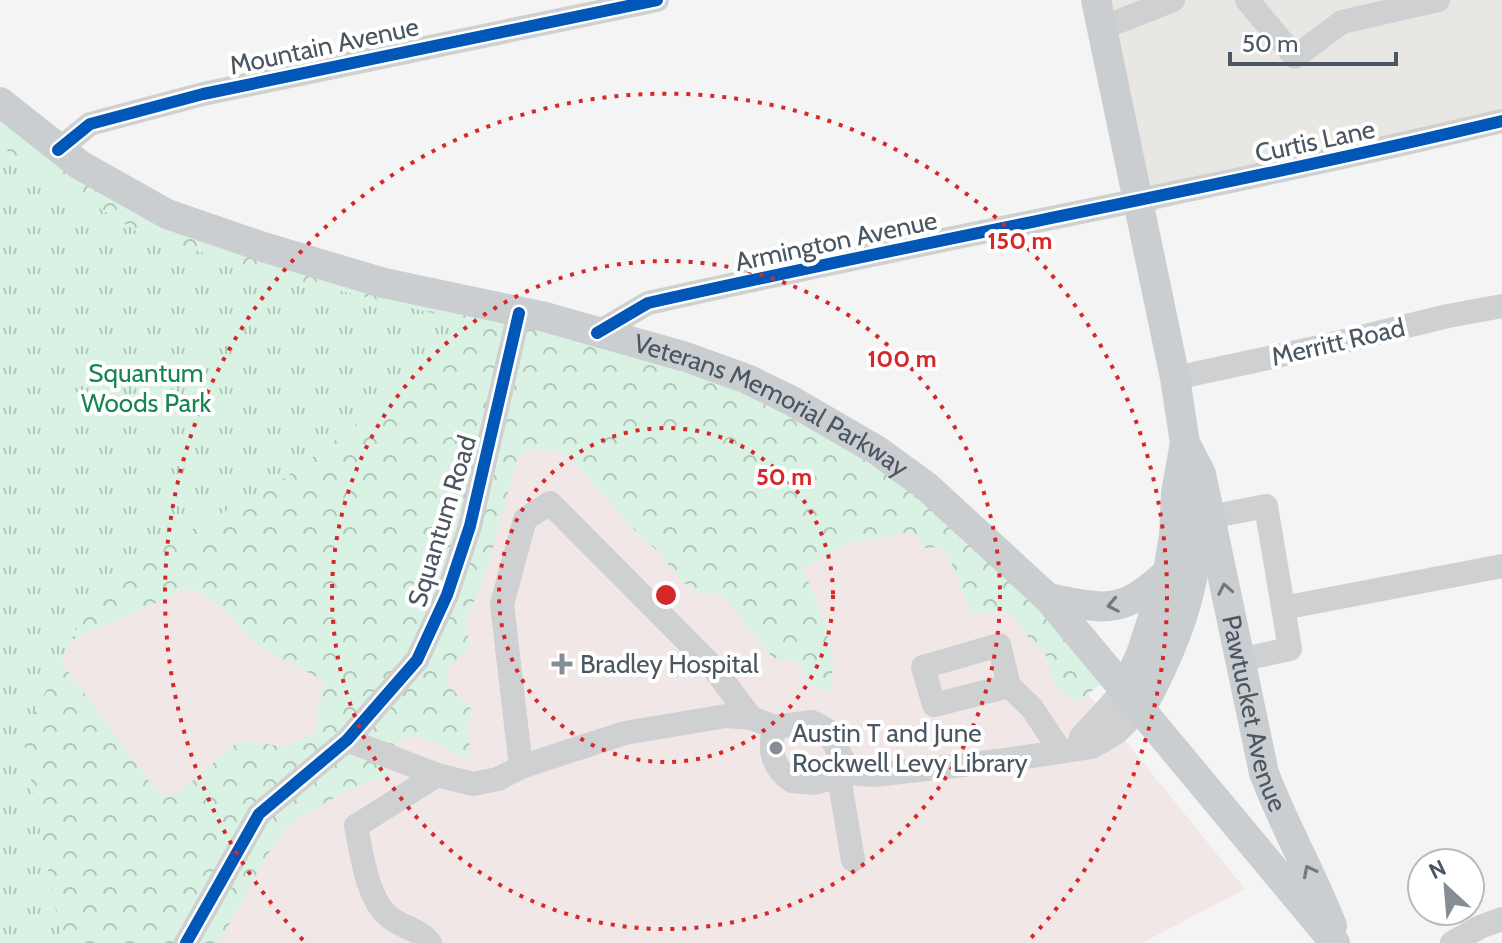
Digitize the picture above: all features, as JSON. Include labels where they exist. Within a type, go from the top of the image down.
[{"type":"main road","name":"Pawtucket Avenue","points":[[1099,14],[1175,378],[1185,443],[1201,474],[1264,773],[1282,820],[1315,882],[1337,943]]},
{"type":"main road","name":"Veterans Memorial Parkway","points":[[0,102],[58,150],[120,190],[167,214],[384,283],[519,313],[686,357],[747,379],[834,423],[926,486],[1048,598],[1337,943]]},
{"type":"main road","name":"Pawtucket Avenue","points":[[1133,698],[1141,654],[1168,572],[1185,443]]},
{"type":"main road","name":"Pawtucket Avenue","points":[[1133,698],[1175,637],[1195,562],[1201,474]]},
{"type":"main road","points":[[1048,598],[1090,607],[1116,606],[1140,597],[1168,572]]},
{"type":"street","name":"Mountain Avenue","points":[[58,150],[90,124],[203,94],[657,0]]},
{"type":"street","points":[[1099,14],[1173,0]]},
{"type":"street","points":[[1247,0],[1295,57],[1339,11],[1438,0]]},
{"type":"street","name":"Curtis Lane","points":[[1137,199],[1355,156],[1502,121]]},
{"type":"street","name":"Armington Avenue","points":[[597,333],[648,303],[1137,199]]},
{"type":"street","name":"Merritt Road","points":[[1175,378],[1502,306]]},
{"type":"street","name":"Squantum Road","points":[[186,943],[259,814],[347,740],[417,660],[447,595],[470,526],[519,313]]},
{"type":"street","points":[[521,767],[502,604],[525,519],[550,503],[712,666],[751,718]]},
{"type":"street","points":[[1210,517],[1266,506],[1290,649],[1239,660]]},
{"type":"street","points":[[1283,608],[1502,566]]},
{"type":"street","points":[[1009,686],[1070,750]]},
{"type":"street","points":[[775,727],[769,744],[777,766],[792,781],[814,783],[845,775],[890,773],[1070,750],[1081,737],[1133,698]]},
{"type":"street","points":[[347,740],[437,775],[473,784],[498,779],[521,767],[625,733],[726,716],[751,718],[775,727],[812,722],[827,730],[845,775],[853,860]]},
{"type":"street","points":[[430,943],[424,934],[388,916],[367,882],[356,826],[437,775]]},
{"type":"street","points":[[1452,943],[1502,919]]},
{"type":"shaded area","points":[[1095,0],[1502,0],[1502,115],[1139,215]]},
{"type":"shaded area","name":"Bradley Hospital","points":[[752,406],[1004,590],[1245,889],[1142,943],[62,943],[23,738],[101,579],[281,481]]},
{"type":"green space","points":[[0,102],[127,194],[592,330],[876,449],[1109,679],[1076,702],[1055,686],[1045,654],[1030,640],[1013,615],[999,610],[972,615],[950,560],[940,547],[923,548],[919,538],[909,532],[849,543],[803,568],[823,618],[833,655],[831,691],[819,689],[811,683],[800,664],[773,658],[720,593],[697,594],[677,577],[660,553],[640,536],[574,462],[561,452],[528,449],[517,458],[490,559],[465,625],[471,648],[452,664],[448,672],[448,685],[472,710],[467,732],[472,755],[464,759],[420,738],[402,740],[388,756],[387,776],[354,787],[301,816],[284,830],[219,943],[0,943]],"holes":[[[196,589],[221,606],[256,644],[324,681],[317,708],[318,731],[284,747],[240,740],[175,796],[158,793],[61,662],[61,650],[77,637],[185,590]]]},
{"type":"green space","name":"Squantum Woods Park","points":[[0,146],[136,231],[265,273],[487,326],[281,481],[101,579],[23,738],[62,943],[0,943]]},
{"type":"cycle path","points":[[58,150],[90,124],[203,94],[657,0]]},
{"type":"cycle path","points":[[597,333],[648,303],[1289,169],[1502,121]]},
{"type":"cycle path","points":[[186,943],[259,814],[347,740],[417,660],[447,595],[470,526],[519,313]]},
{"type":"place","name":"Bradley Hospital","points":[[562,664]]},
{"type":"place","name":"Austin T and June Rockwell Levy Library","points":[[776,748]]}]
